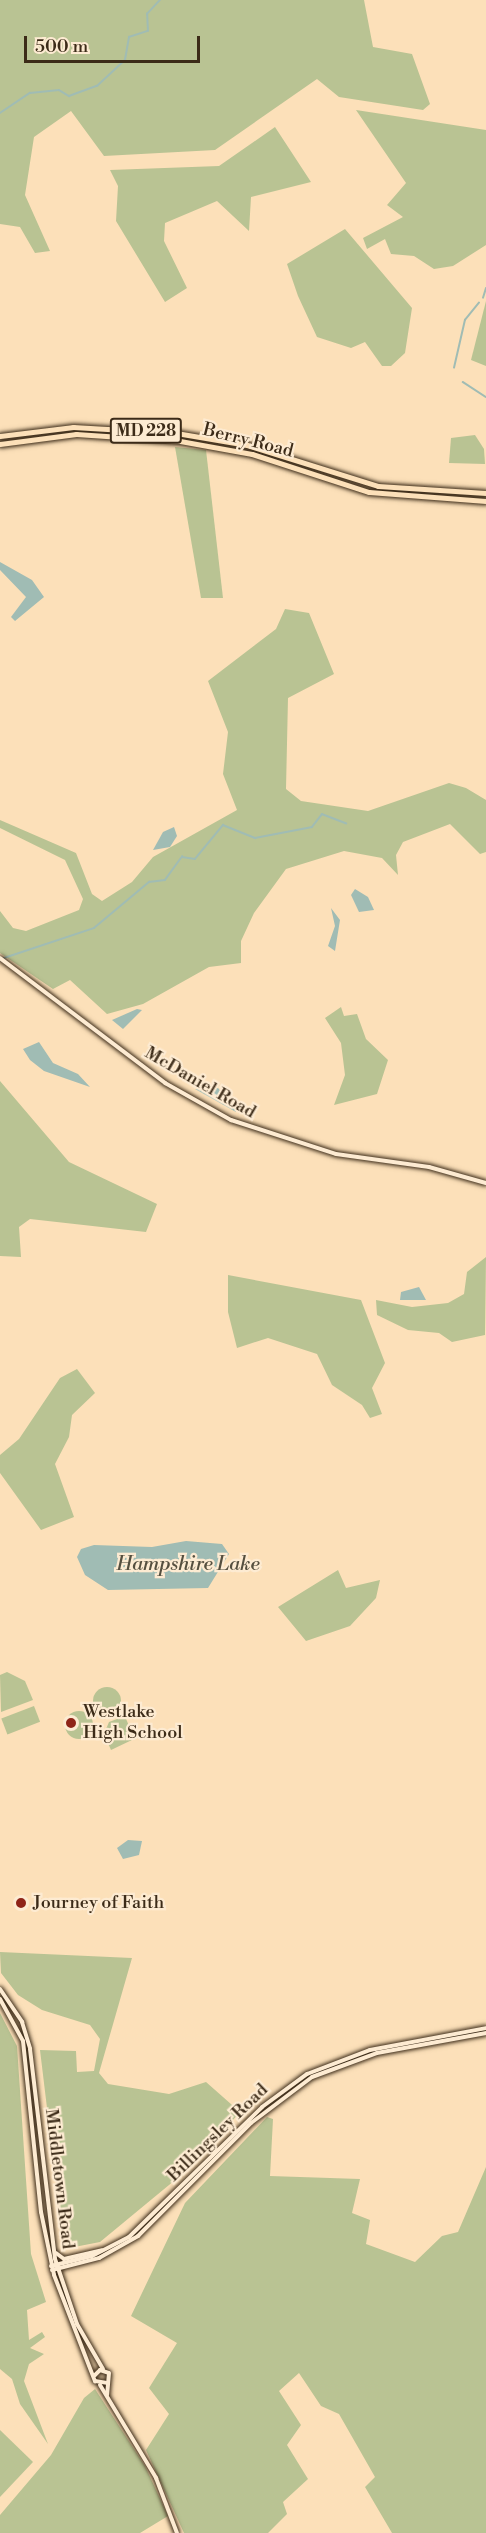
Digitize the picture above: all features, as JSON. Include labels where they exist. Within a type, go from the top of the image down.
[{"type":"highway","name":"Berry Road","points":[[0,436],[72,427],[186,434],[248,445],[378,486],[486,493]]},
{"type":"highway","name":"Berry Road","points":[[0,444],[76,435],[180,441],[244,452],[369,492],[486,501]]},
{"type":"main road","name":"McDaniel Road","points":[[0,958],[137,1064],[231,1120],[340,1155],[429,1167],[486,1183]]},
{"type":"main road","name":"Middletown Road","points":[[0,1989],[22,2022],[30,2049],[55,2267],[85,2342],[103,2369],[107,2383]]},
{"type":"main road","name":"Middletown Road","points":[[0,2000],[23,2041],[55,2267],[94,2376],[100,2385]]},
{"type":"main road","name":"Billingsley Road","points":[[55,2267],[86,2262],[138,2236],[281,2091],[336,2060],[486,2028]]},
{"type":"main road","name":"Billingsley Road","points":[[55,2267],[114,2246],[232,2139],[295,2087],[341,2064],[486,2033]]},
{"type":"main road","points":[[54,2250],[64,2259],[114,2246]]},
{"type":"main road","points":[[64,2291],[62,2272],[86,2262]]},
{"type":"main road","points":[[94,2376],[103,2369]]},
{"type":"main road","points":[[107,2399],[107,2383],[100,2385],[107,2399],[156,2478],[177,2533]]},
{"type":"green space","points":[[0,0],[364,0],[373,47],[412,54],[430,104],[423,110],[339,97],[317,79],[215,150],[104,156],[71,111],[34,137],[25,195],[50,251],[35,253],[20,227],[0,224]]},
{"type":"green space","points":[[356,110],[486,130],[486,245],[453,266],[434,269],[414,256],[391,254],[385,239],[367,249],[363,238],[403,217],[387,205],[406,183]]},
{"type":"green space","points":[[275,127],[311,182],[251,197],[249,231],[217,201],[165,223],[164,241],[187,288],[165,302],[116,221],[118,186],[110,170],[219,166]]},
{"type":"green space","points":[[345,229],[412,308],[405,353],[391,366],[382,366],[365,342],[351,348],[317,337],[298,296],[287,264]]},
{"type":"green space","points":[[486,301],[486,366],[471,360]]},
{"type":"green space","points":[[475,435],[484,449],[485,464],[449,463],[451,438]]},
{"type":"green space","points":[[175,447],[206,450],[223,598],[201,598]]},
{"type":"green space","points":[[285,609],[309,613],[334,674],[288,698],[286,789],[301,801],[368,811],[449,783],[466,788],[486,800],[486,852],[480,854],[450,824],[403,842],[396,855],[398,875],[382,858],[344,851],[286,869],[254,913],[241,941],[241,963],[209,967],[143,1004],[107,1014],[70,980],[53,989],[0,953],[0,911],[13,928],[26,931],[79,910],[83,899],[65,860],[0,828],[0,820],[76,853],[92,894],[102,901],[132,882],[153,857],[237,810],[223,774],[228,732],[208,681],[276,629]]},
{"type":"green space","points":[[341,1007],[344,1016],[357,1014],[366,1039],[388,1060],[377,1094],[334,1105],[345,1075],[341,1043],[325,1018]]},
{"type":"green space","points":[[0,1081],[69,1162],[157,1204],[146,1232],[30,1219],[19,1227],[21,1257],[0,1256]]},
{"type":"green space","points":[[486,1257],[485,1335],[452,1342],[439,1333],[408,1330],[377,1315],[376,1300],[412,1307],[448,1303],[464,1294],[467,1272]]},
{"type":"green space","points":[[228,1275],[361,1300],[385,1363],[372,1388],[382,1414],[370,1418],[362,1405],[332,1385],[317,1354],[268,1338],[237,1348],[228,1312]]},
{"type":"green space","points":[[77,1369],[95,1393],[72,1415],[69,1437],[55,1464],[74,1517],[41,1530],[0,1473],[0,1455],[19,1439],[60,1378]]},
{"type":"green space","points":[[338,1570],[346,1588],[380,1580],[376,1598],[350,1626],[306,1641],[278,1607]]},
{"type":"green space","points":[[7,1672],[25,1681],[33,1700],[1,1712],[0,1675]]},
{"type":"green space","points":[[107,1687],[117,1691],[121,1701],[117,1711],[107,1715],[97,1711],[93,1701],[97,1691]]},
{"type":"green space","points":[[34,1706],[40,1722],[7,1734],[1,1719]]},
{"type":"green space","points":[[79,1711],[89,1715],[93,1725],[89,1735],[79,1739],[69,1735],[65,1725],[69,1715]]},
{"type":"green space","points":[[125,1716],[134,1739],[111,1750],[104,1734],[109,1722]]},
{"type":"green space","points":[[0,1952],[132,1958],[99,2073],[108,2084],[169,2094],[206,2082],[240,2112],[192,2166],[100,2242],[64,2249],[40,2050],[76,2051],[77,2072],[94,2071],[100,2039],[90,2025],[42,2010],[18,1995],[1,1973]]},
{"type":"green space","points":[[0,2013],[17,2046],[31,2254],[46,2302],[27,2310],[29,2340],[42,2332],[45,2337],[30,2348],[44,2354],[29,2364],[24,2381],[48,2444],[20,2404],[12,2379],[0,2369]]},
{"type":"green space","points":[[267,2117],[273,2119],[270,2176],[360,2179],[352,2213],[370,2220],[366,2244],[415,2262],[442,2236],[458,2232],[486,2167],[486,2533],[392,2533],[365,2487],[375,2477],[339,2414],[321,2406],[299,2373],[279,2391],[301,2425],[287,2445],[308,2479],[283,2502],[287,2514],[268,2533],[184,2533],[146,2450],[169,2414],[149,2388],[177,2343],[131,2316],[185,2203]]},
{"type":"green space","points":[[95,2389],[145,2466],[168,2516],[140,2533],[0,2533],[0,2515],[51,2455],[84,2398]]},
{"type":"green space","points":[[0,2430],[33,2462],[0,2497]]},
{"type":"water","points":[[0,562],[32,580],[44,597],[15,621],[11,617],[26,597],[0,570]]},
{"type":"water","points":[[174,827],[177,836],[170,847],[153,850],[163,832]]},
{"type":"water","points":[[355,889],[368,897],[374,910],[359,912],[351,895]]},
{"type":"water","points":[[331,908],[340,920],[335,951],[328,946],[335,926]]},
{"type":"water","points":[[137,1009],[142,1010],[123,1029],[112,1020]]},
{"type":"water","points":[[39,1042],[53,1063],[78,1074],[90,1087],[44,1071],[30,1060],[23,1049]]},
{"type":"water","points":[[218,1088],[236,1109],[236,1112],[195,1089]]},
{"type":"water","points":[[419,1287],[426,1300],[400,1300],[401,1292]]},
{"type":"water","name":"Hampshire Lake","points":[[186,1541],[222,1544],[229,1554],[208,1588],[108,1590],[85,1575],[77,1557],[81,1549],[94,1545],[152,1547]]},
{"type":"water","points":[[128,1840],[142,1841],[139,1855],[123,1859],[117,1848]]},
{"type":"waterway","points":[[0,113],[30,93],[59,90],[69,96],[97,86],[125,60],[129,37],[148,31],[147,14],[160,0]]},
{"type":"waterway","points":[[483,298],[486,288]]},
{"type":"waterway","points":[[454,368],[465,320],[479,303]]},
{"type":"waterway","points":[[463,382],[486,397]]},
{"type":"waterway","points":[[4,958],[94,928],[149,882],[165,880],[182,857],[195,859],[223,825],[255,838],[312,827],[322,814],[346,823]]},
{"type":"place","name":"Westlake High School","points":[[71,1723]]},
{"type":"place","name":"Journey of Faith","points":[[21,1903]]}]
